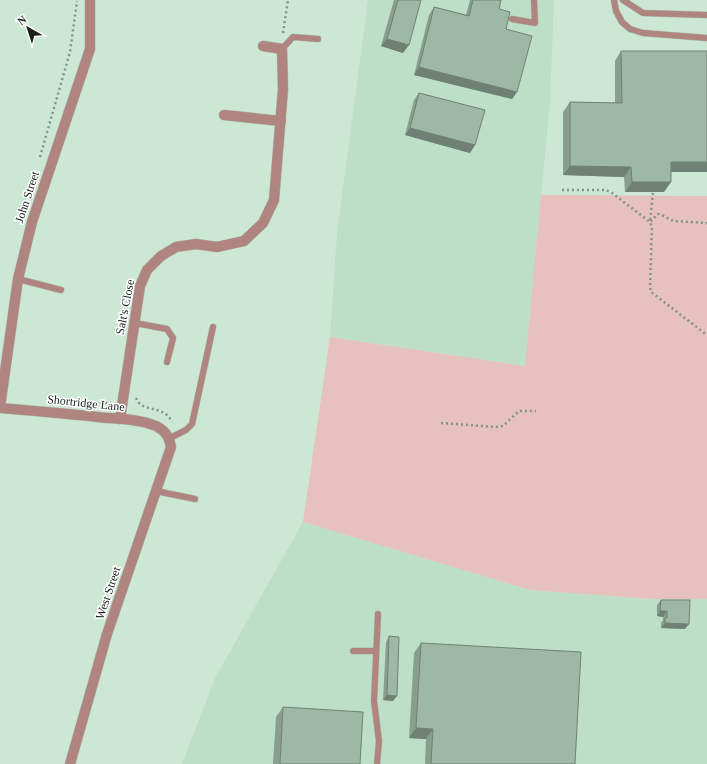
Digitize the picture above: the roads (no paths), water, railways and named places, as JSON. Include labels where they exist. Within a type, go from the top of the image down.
[{"type":"street","name":"John Street","points":[[0,407],[18,279],[32,222],[90,49],[90,0]]},
{"type":"street","points":[[262,46],[282,49]]},
{"type":"street","name":"Salt's Close","points":[[120,419],[140,286],[147,270],[161,256],[176,247],[196,244],[217,247],[244,240],[263,223],[274,200],[284,89],[282,49]]},
{"type":"street","points":[[224,115],[281,120]]},
{"type":"street","name":"Shortridge Lane","points":[[0,407],[120,419],[156,426],[171,435]]},
{"type":"street","name":"West Street","points":[[70,764],[107,634],[171,447],[171,435]]},
{"type":"lane","points":[[512,19],[535,23],[534,0]]},
{"type":"lane","points":[[614,0],[619,17],[630,29],[643,33],[707,38]]},
{"type":"lane","points":[[623,0],[643,13],[707,15]]},
{"type":"lane","points":[[282,49],[293,37],[318,39]]},
{"type":"lane","points":[[18,279],[61,290]]},
{"type":"lane","points":[[135,323],[167,329],[173,338],[168,362]]},
{"type":"lane","points":[[171,435],[186,430],[192,424],[213,327]]},
{"type":"lane","points":[[156,491],[195,499]]},
{"type":"lane","points":[[377,764],[379,741],[374,702],[378,614]]},
{"type":"lane","points":[[352,651],[376,651]]}]
